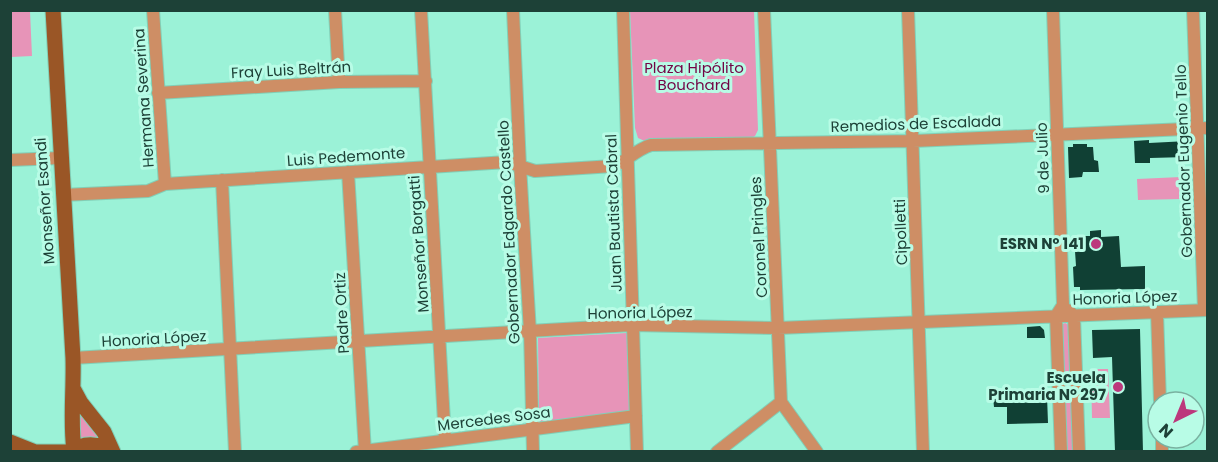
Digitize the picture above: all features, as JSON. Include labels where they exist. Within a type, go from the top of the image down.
[{"type":"main road","name":"Monseñor Esandi","points":[[53,10],[73,358],[74,390],[71,406],[73,451]]},
{"type":"main road","points":[[74,390],[81,403],[105,432],[112,452]]},
{"type":"main road","points":[[10,442],[36,452],[73,451],[82,446],[92,445],[107,448],[112,452]]},
{"type":"street","name":"Hermana Severina","points":[[153,10],[165,184]]},
{"type":"street","points":[[335,10],[339,82]]},
{"type":"street","name":"Monseñor Borgatti","points":[[421,10],[445,440]]},
{"type":"street","name":"Gobernador Edgardo Castello","points":[[513,10],[530,332],[533,452]]},
{"type":"street","name":"Juan Bautista Cabral","points":[[623,10],[637,452]]},
{"type":"street","name":"Coronel Pringles","points":[[764,10],[781,402]]},
{"type":"street","name":"Cipolletti","points":[[909,10],[923,452]]},
{"type":"street","name":"9 de Julio","points":[[1053,10],[1063,305]]},
{"type":"street","name":"Gobernador Eugenio Tello","points":[[1193,10],[1202,129],[1206,310]]},
{"type":"street","name":"Fray Luis Beltrán","points":[[159,93],[339,82],[426,81]]},
{"type":"street","name":"Remedios de Escalada","points":[[628,156],[639,148],[651,145],[913,141],[1202,129]]},
{"type":"street","name":"Luis Pedemonte","points":[[63,195],[148,191],[165,184],[429,166],[507,162],[535,171],[613,166],[618,165],[628,156]]},
{"type":"street","points":[[10,160],[60,158]]},
{"type":"street","name":"Padre Ortiz","points":[[348,172],[359,342],[362,451]]},
{"type":"street","points":[[222,180],[235,452]]},
{"type":"street","points":[[1061,452],[1056,316],[1063,305],[1074,316],[1079,452]]},
{"type":"street","name":"Honoria López","points":[[73,358],[632,325],[778,328],[1206,310]]},
{"type":"street","points":[[1157,312],[1160,390]]},
{"type":"street","points":[[717,452],[781,402],[817,452]]},
{"type":"street","name":"Mercedes Sosa","points":[[362,451],[636,417]]},
{"type":"green space","points":[[10,11],[30,11],[32,56],[11,57]]},
{"type":"green space","name":"Plaza Hipólito Bouchard","points":[[630,11],[754,11],[758,130],[755,136],[750,139],[649,143],[638,138],[635,128]]},
{"type":"green space","points":[[1181,177],[1181,199],[1138,200],[1137,179]]},
{"type":"green space","points":[[1065,323],[1069,325],[1076,451],[1064,451],[1061,325]]},
{"type":"green space","points":[[627,333],[631,411],[539,422],[538,338]]},
{"type":"green space","points":[[1091,369],[1108,369],[1110,418],[1092,418]]},
{"type":"green space","points":[[76,408],[105,441],[79,442]]},
{"type":"building","points":[[1149,140],[1149,143],[1188,141],[1187,157],[1150,158],[1150,163],[1135,163],[1134,141]]},
{"type":"building","points":[[1073,144],[1087,144],[1087,147],[1093,147],[1094,160],[1098,161],[1099,172],[1083,172],[1082,177],[1069,178],[1068,147],[1073,147]]},
{"type":"building","name":"ESRN Nº 141","points":[[1101,230],[1101,237],[1119,236],[1121,267],[1145,266],[1145,289],[1080,290],[1080,287],[1074,287],[1073,267],[1076,266],[1074,236],[1090,236],[1090,231]]},
{"type":"building","points":[[1040,326],[1044,330],[1045,338],[1027,338],[1027,327]]},
{"type":"building","name":"Escuela Primaria Nº 297","points":[[1140,329],[1143,452],[1115,452],[1112,357],[1093,358],[1092,330]]},
{"type":"building","points":[[1047,396],[1048,423],[1007,424],[1007,407],[994,407],[993,397]]},
{"type":"place","name":"ESRN Nº 141","points":[[1096,244]]},
{"type":"place","name":"Escuela Primaria Nº 297","points":[[1118,387]]}]
